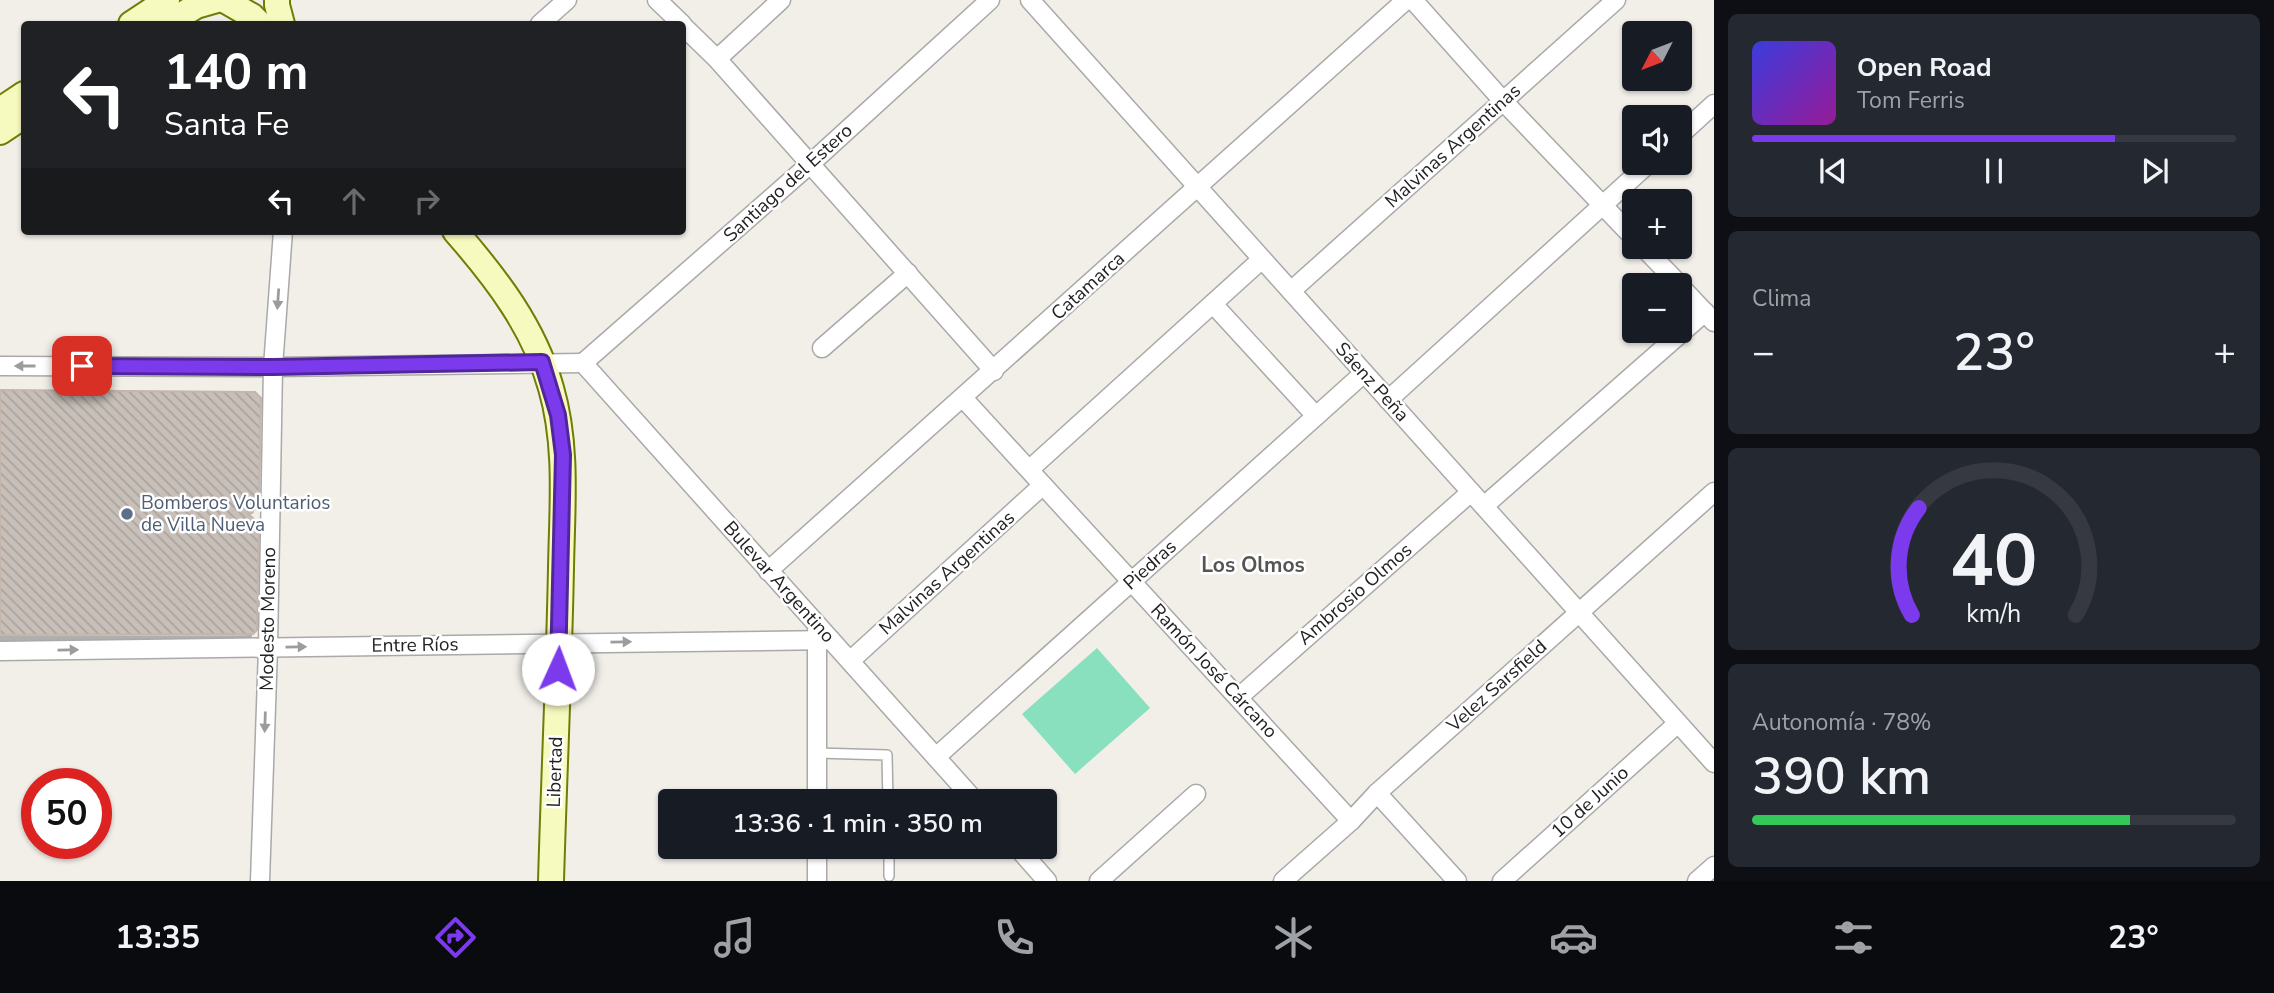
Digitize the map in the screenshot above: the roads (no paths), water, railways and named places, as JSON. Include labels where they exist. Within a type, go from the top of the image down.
[{"type":"main road","points":[[136,21],[167,0]]},
{"type":"main road","points":[[172,21],[196,6],[216,0]]},
{"type":"main road","points":[[224,0],[243,3],[254,0]]},
{"type":"main road","points":[[224,0],[257,21]]},
{"type":"main road","points":[[277,0],[281,21]]},
{"type":"main road","points":[[0,110],[21,96]]},
{"type":"main road","points":[[0,132],[21,118]]},
{"type":"main road","name":"Libertad","points":[[458,235],[520,314],[542,362],[558,415],[563,455],[551,881]]},
{"type":"street","points":[[543,21],[567,0]]},
{"type":"street","points":[[657,0],[678,21]]},
{"type":"street","points":[[717,59],[781,0]]},
{"type":"street","name":"Santiago del Estero","points":[[583,363],[809,165],[990,0]]},
{"type":"street","name":"Sáenz Peña","points":[[1030,0],[1714,763]]},
{"type":"street","name":"Catamarca","points":[[768,571],[1406,0]]},
{"type":"street","points":[[1413,0],[1503,101],[1622,226]]},
{"type":"street","name":"Malvinas Argentinas","points":[[1291,291],[1616,0]]},
{"type":"street","points":[[686,29],[717,59],[994,371]]},
{"type":"street","points":[[1692,124],[1714,104]]},
{"type":"street","points":[[1388,400],[1636,175]]},
{"type":"street","name":"Modesto Moreno","points":[[260,881],[268,648],[273,367],[283,235]]},
{"type":"street","points":[[1030,469],[1262,259]]},
{"type":"street","points":[[1655,259],[1668,273]]},
{"type":"street","points":[[822,348],[908,272]]},
{"type":"street","points":[[1484,506],[1710,317],[1692,298]]},
{"type":"street","points":[[1213,304],[1316,416]]},
{"type":"street","points":[[0,366],[273,367],[583,363]]},
{"type":"street","name":"Bulevar Argentino","points":[[583,363],[822,635],[850,661],[964,789]]},
{"type":"street","name":"Piedras","points":[[936,757],[1364,373]]},
{"type":"street","name":"Ramón José Cárcano","points":[[963,398],[1351,821]]},
{"type":"street","name":"Malvinas Argentinas","points":[[850,661],[1043,485]]},
{"type":"street","name":"Ambrosio Olmos","points":[[1239,697],[1471,492]]},
{"type":"street","name":"Velez Sarsfield","points":[[1283,881],[1351,821],[1377,793],[1714,492]]},
{"type":"street","points":[[817,789],[822,635]]},
{"type":"street","name":"Entre Ríos","points":[[0,651],[559,643],[822,635]]},
{"type":"street","name":"10 de Junio","points":[[1503,881],[1678,723]]},
{"type":"street","points":[[1377,793],[1457,881]]},
{"type":"street","points":[[1099,881],[1196,794]]},
{"type":"street","points":[[817,859],[817,881]]},
{"type":"street","points":[[1028,859],[1047,881]]},
{"type":"street","points":[[1697,881],[1714,866]]},
{"type":"lane","points":[[817,753],[887,755],[888,789]]},
{"type":"lane","points":[[889,859],[889,876]]},
{"type":"place","name":"Bomberos Voluntarios de Villa Nueva","points":[[127,514]]},
{"type":"district","name":"Los Olmos","points":[[1253,565]]}]
